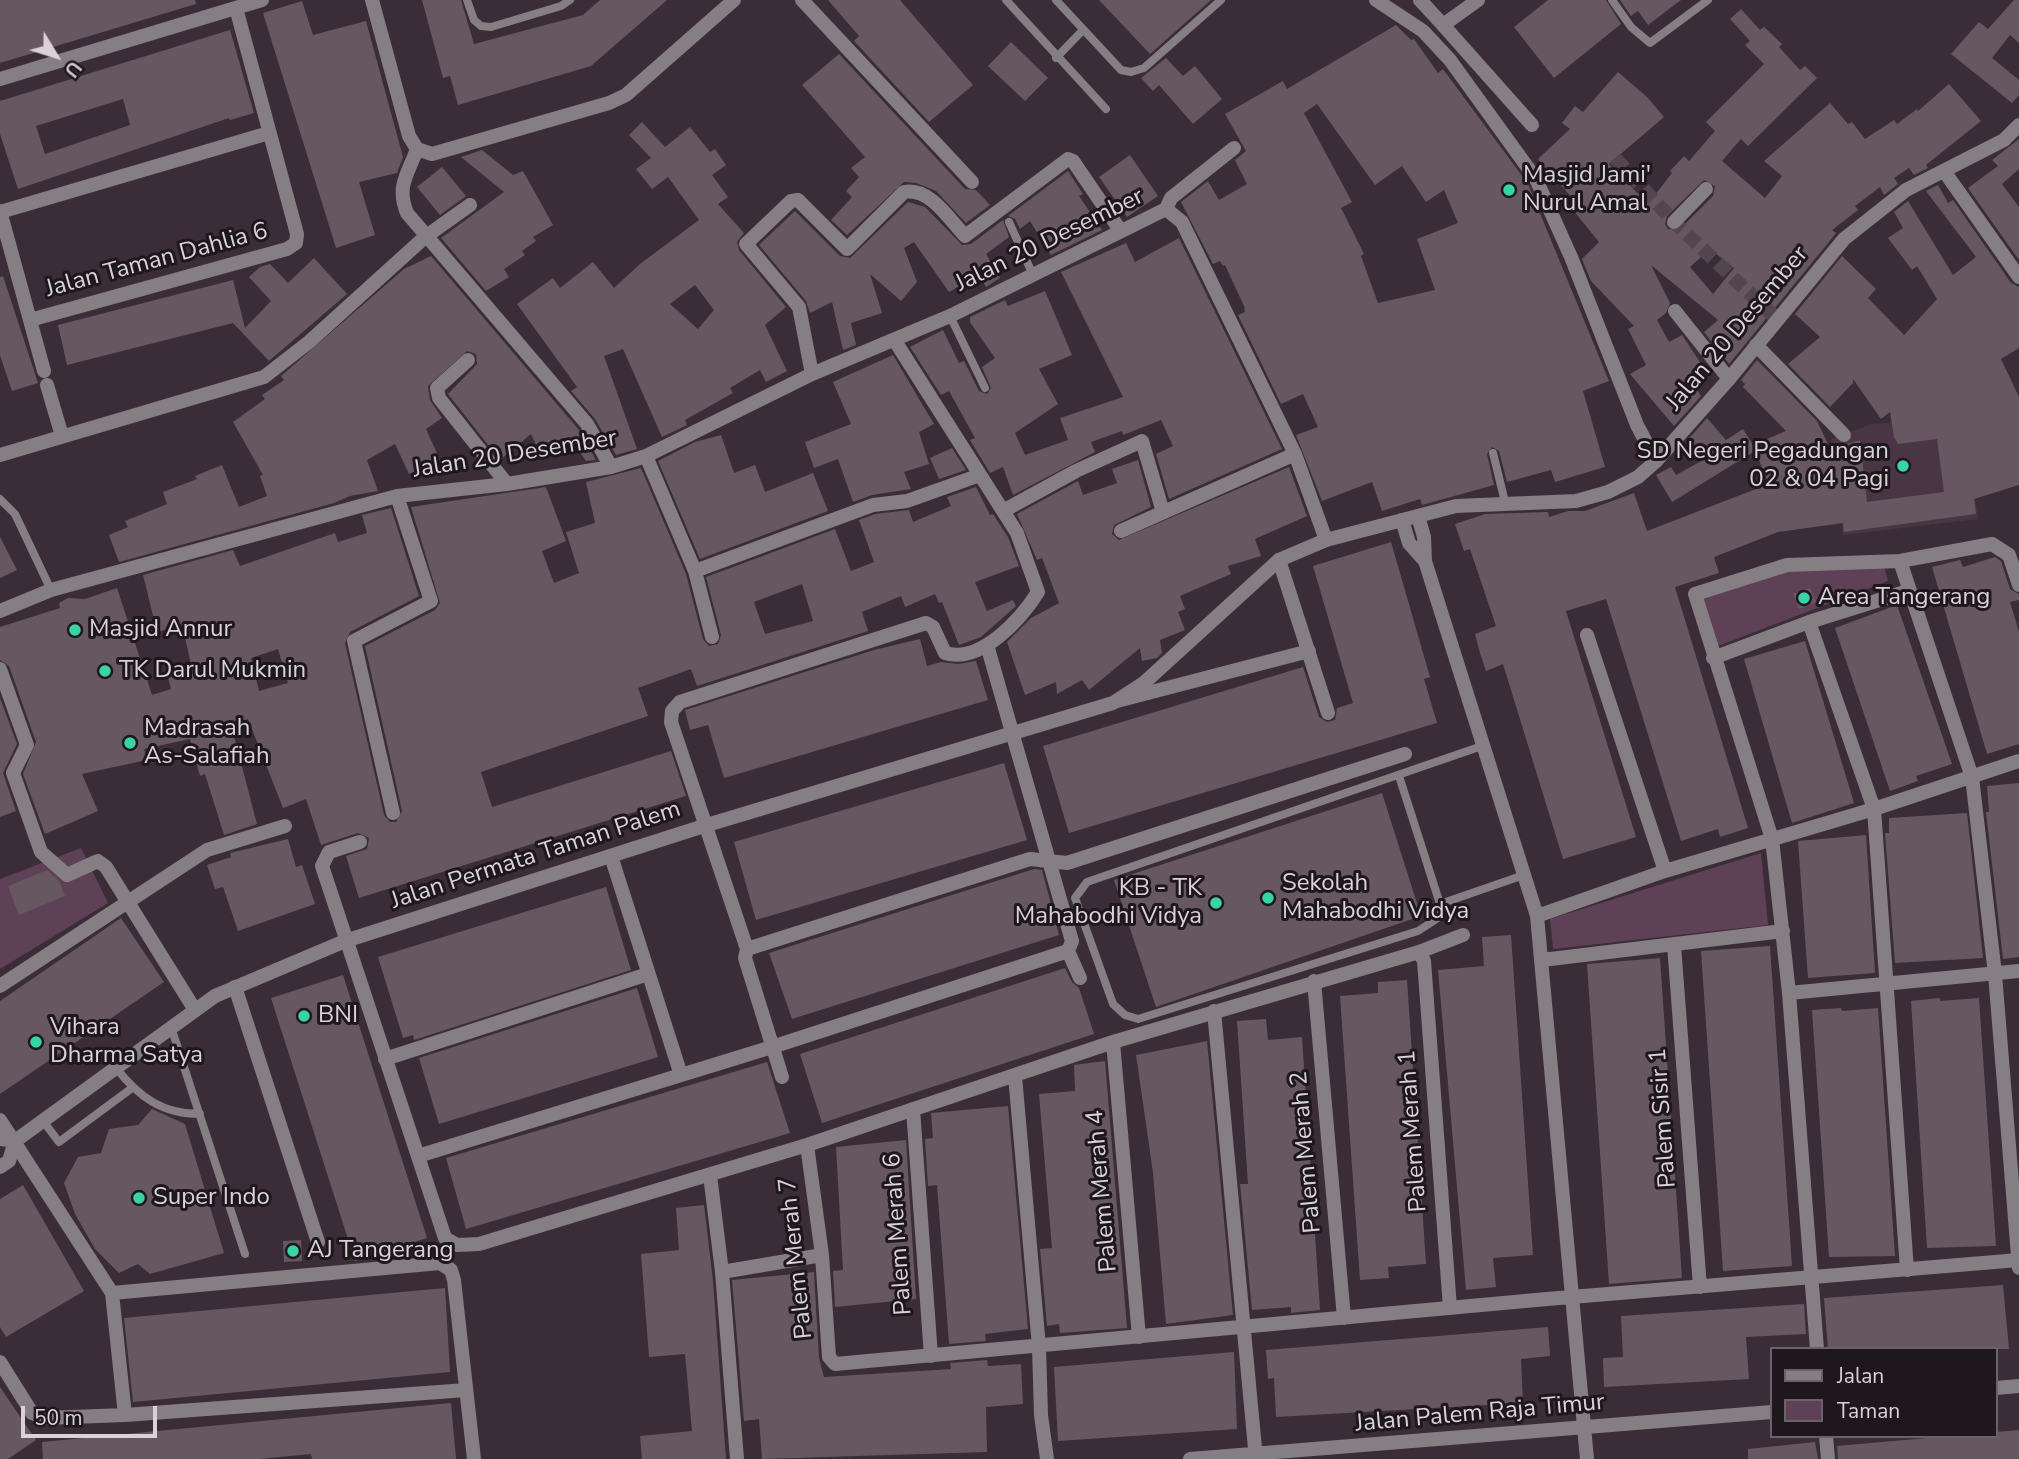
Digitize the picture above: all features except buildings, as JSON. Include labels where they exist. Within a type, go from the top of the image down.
[{"type":"street","points":[[0,79],[262,0]]},
{"type":"street","points":[[372,0],[409,136],[417,149],[432,154],[609,103],[626,95],[734,0]]},
{"type":"street","points":[[802,0],[972,182]]},
{"type":"street","points":[[1376,0],[1423,31],[1450,60],[1536,179],[1571,257],[1632,414],[1656,461]]},
{"type":"street","points":[[1420,0],[1532,125]]},
{"type":"street","points":[[1443,25],[1474,1]]},
{"type":"street","points":[[62,436],[0,211],[268,133],[236,8]]},
{"type":"street","name":"Jalan 20 Desember","points":[[0,611],[51,590],[397,496],[507,484],[611,467],[646,456],[812,373],[895,341],[950,316],[1166,209],[1182,222],[1294,454],[1326,540],[1456,506],[1576,501],[1628,482],[1656,461],[1729,379],[1844,239],[1906,190],[2004,139],[2019,125]]},
{"type":"street","name":"Jalan Taman Dahlia 6","points":[[30,320],[287,249],[296,243],[297,234],[268,133]]},
{"type":"street","points":[[1166,209],[1171,198],[1234,148]]},
{"type":"street","points":[[417,149],[401,187],[401,198],[425,237],[587,424],[611,467]]},
{"type":"street","points":[[812,373],[799,307],[746,244],[790,201],[798,200],[847,249],[904,192],[916,190],[929,197],[965,236],[970,235],[1068,159],[1073,161],[1120,230]]},
{"type":"street","points":[[1944,171],[2019,277]]},
{"type":"street","points":[[1674,222],[1706,189]]},
{"type":"street","points":[[0,455],[264,377],[309,342],[425,237],[470,205]]},
{"type":"street","points":[[1675,311],[1729,379]]},
{"type":"street","points":[[782,1077],[745,958],[747,949],[671,722],[672,711],[680,702],[926,623],[933,627],[945,653],[955,656],[987,645],[1025,613],[1038,592],[1017,533],[895,341]]},
{"type":"street","points":[[1756,345],[1844,435]]},
{"type":"street","points":[[468,360],[443,380],[437,388],[439,398],[507,484]]},
{"type":"street","points":[[1003,511],[1076,471],[1142,441],[1163,512]]},
{"type":"street","points":[[1121,531],[1294,454]]},
{"type":"street","points":[[646,456],[695,571],[712,637]]},
{"type":"street","points":[[695,571],[873,505],[907,501],[980,475]]},
{"type":"street","points":[[393,813],[354,641],[431,601],[397,496]]},
{"type":"street","points":[[1418,516],[1424,537],[1425,561],[1537,916],[1587,1459]]},
{"type":"street","points":[[1402,520],[1409,543],[1425,561]]},
{"type":"street","points":[[1113,702],[1145,682],[1279,560],[1326,540]]},
{"type":"street","points":[[1817,1347],[1789,993],[1772,839],[1695,594],[1787,565],[1900,561],[1992,544],[2009,555],[2019,585]]},
{"type":"street","points":[[1279,560],[1328,713]]},
{"type":"street","points":[[1900,561],[1972,777],[1995,974],[2015,1187],[2019,1268]]},
{"type":"street","points":[[1713,658],[1809,622],[1908,591]]},
{"type":"street","points":[[1809,622],[1874,809],[1908,1270]]},
{"type":"street","points":[[1587,635],[1665,871]]},
{"type":"street","points":[[987,645],[1046,860],[1072,941],[1068,951],[1080,978]]},
{"type":"street","points":[[1113,702],[1309,650]]},
{"type":"street","points":[[0,669],[27,745],[13,773],[41,852],[67,875],[98,861],[106,867],[125,902],[195,1010]]},
{"type":"street","name":"Jalan Permata Taman Palem","points":[[8,1140],[43,1121],[195,1010],[234,987],[345,941],[707,825],[1113,702]]},
{"type":"street","points":[[747,949],[1030,859],[1067,863],[1405,754]]},
{"type":"street","points":[[1537,916],[1665,871],[1874,809],[2019,761]]},
{"type":"street","points":[[0,986],[208,850],[285,826]]},
{"type":"street","points":[[360,842],[329,852],[322,860],[345,941],[446,1238],[457,1245],[479,1244],[710,1175],[1113,1042],[1419,952],[1463,935]]},
{"type":"street","points":[[611,856],[681,1075]]},
{"type":"street","points":[[1542,960],[1674,946],[1783,930]]},
{"type":"street","name":"Palem Sisir 1","points":[[1674,946],[1700,1287]]},
{"type":"street","points":[[418,1156],[772,1047],[1068,951]]},
{"type":"street","name":"Palem Merah 1","points":[[1419,952],[1424,961],[1450,1308]]},
{"type":"street","points":[[1789,993],[2019,971]]},
{"type":"street","points":[[385,1059],[648,974]]},
{"type":"street","name":"Palem Merah 2","points":[[1314,981],[1345,1318]]},
{"type":"street","points":[[234,987],[317,1242]]},
{"type":"street","points":[[1214,1011],[1255,1457]]},
{"type":"street","name":"Palem Merah 4","points":[[1113,1042],[1139,1337]]},
{"type":"street","points":[[1015,1076],[1039,1346],[1041,1415],[1047,1459]]},
{"type":"street","name":"Palem Merah 6","points":[[912,1109],[931,1356]]},
{"type":"street","points":[[0,1120],[8,1140],[112,1293],[125,1415]]},
{"type":"street","points":[[0,1167],[9,1161],[8,1140]]},
{"type":"street","name":"Palem Merah 7","points":[[803,1146],[822,1255],[829,1357],[835,1364],[931,1356]]},
{"type":"street","points":[[710,1175],[722,1272],[737,1459]]},
{"type":"street","points":[[722,1272],[822,1255]]},
{"type":"street","points":[[931,1356],[1573,1297],[2019,1261]]},
{"type":"street","points":[[112,1293],[440,1264],[451,1270],[454,1280],[474,1459]]},
{"type":"street","points":[[0,1362],[32,1413],[38,1416],[125,1415],[466,1390]]},
{"type":"street","points":[[1998,1388],[2019,1386]]},
{"type":"street","name":"Jalan Palem Raja Timur","points":[[1190,1459],[1255,1457],[1770,1412]]},
{"type":"street","points":[[1826,1438],[1828,1459]]},
{"type":"lane","points":[[467,0],[474,20],[481,26],[491,27],[561,6],[570,0]]},
{"type":"lane","points":[[1006,0],[1056,58],[1106,109]]},
{"type":"lane","points":[[1056,0],[1121,70],[1131,72],[1144,68],[1221,0]]},
{"type":"lane","points":[[1612,0],[1631,27],[1650,43],[1708,0]]},
{"type":"lane","points":[[1056,58],[1083,30]]},
{"type":"lane","points":[[1009,222],[1033,275]]},
{"type":"lane","points":[[950,316],[985,388]]},
{"type":"lane","points":[[1493,453],[1505,502]]},
{"type":"lane","points":[[0,499],[15,514],[51,590]]},
{"type":"lane","points":[[1399,776],[1440,904],[1441,916],[1418,931],[1138,1019],[1125,1015],[1113,1004],[1075,898],[1087,882],[1482,746]]},
{"type":"lane","points":[[1440,904],[1524,875]]},
{"type":"lane","points":[[172,1027],[245,1254]]},
{"type":"lane","points":[[116,1068],[132,1088],[174,1114],[200,1114]]},
{"type":"lane","points":[[43,1121],[59,1142],[132,1088]]},
{"type":"shaded area","name":"SD Negeri Pegadungan 02 & 04 Pagi","points":[[1973,406],[1967,436],[1978,519],[1843,535],[1831,439],[1872,424],[1890,423],[1891,417]]},
{"type":"green space","points":[[1883,563],[1888,581],[1718,646],[1700,598],[1799,566]]},
{"type":"green space","points":[[81,848],[108,903],[0,969],[0,879]]},
{"type":"green space","points":[[1761,853],[1768,925],[1553,949],[1550,919]]},
{"type":"tunnel","points":[[1615,158],[1674,222],[1777,319]]},
{"type":"place","name":"Masjid Jami' Nurul Amal","points":[[1509,190]]},
{"type":"place","name":"SD Negeri Pegadungan 02 & 04 Pagi","points":[[1903,466]]},
{"type":"place","name":"Area Tangerang","points":[[1804,598]]},
{"type":"place","name":"Masjid Annur","points":[[75,630]]},
{"type":"place","name":"TK Darul Mukmin","points":[[105,671]]},
{"type":"place","name":"Madrasah As-Salafiah","points":[[130,743]]},
{"type":"place","name":"Sekolah Mahabodhi Vidya","points":[[1268,898]]},
{"type":"place","name":"KB - TK Mahabodhi Vidya","points":[[1216,903]]},
{"type":"place","name":"BNI","points":[[304,1016]]},
{"type":"place","name":"Vihara Dharma Satya","points":[[36,1042]]},
{"type":"place","name":"Super Indo","points":[[139,1198]]},
{"type":"place","name":"AJ Tangerang","points":[[293,1251]]}]
